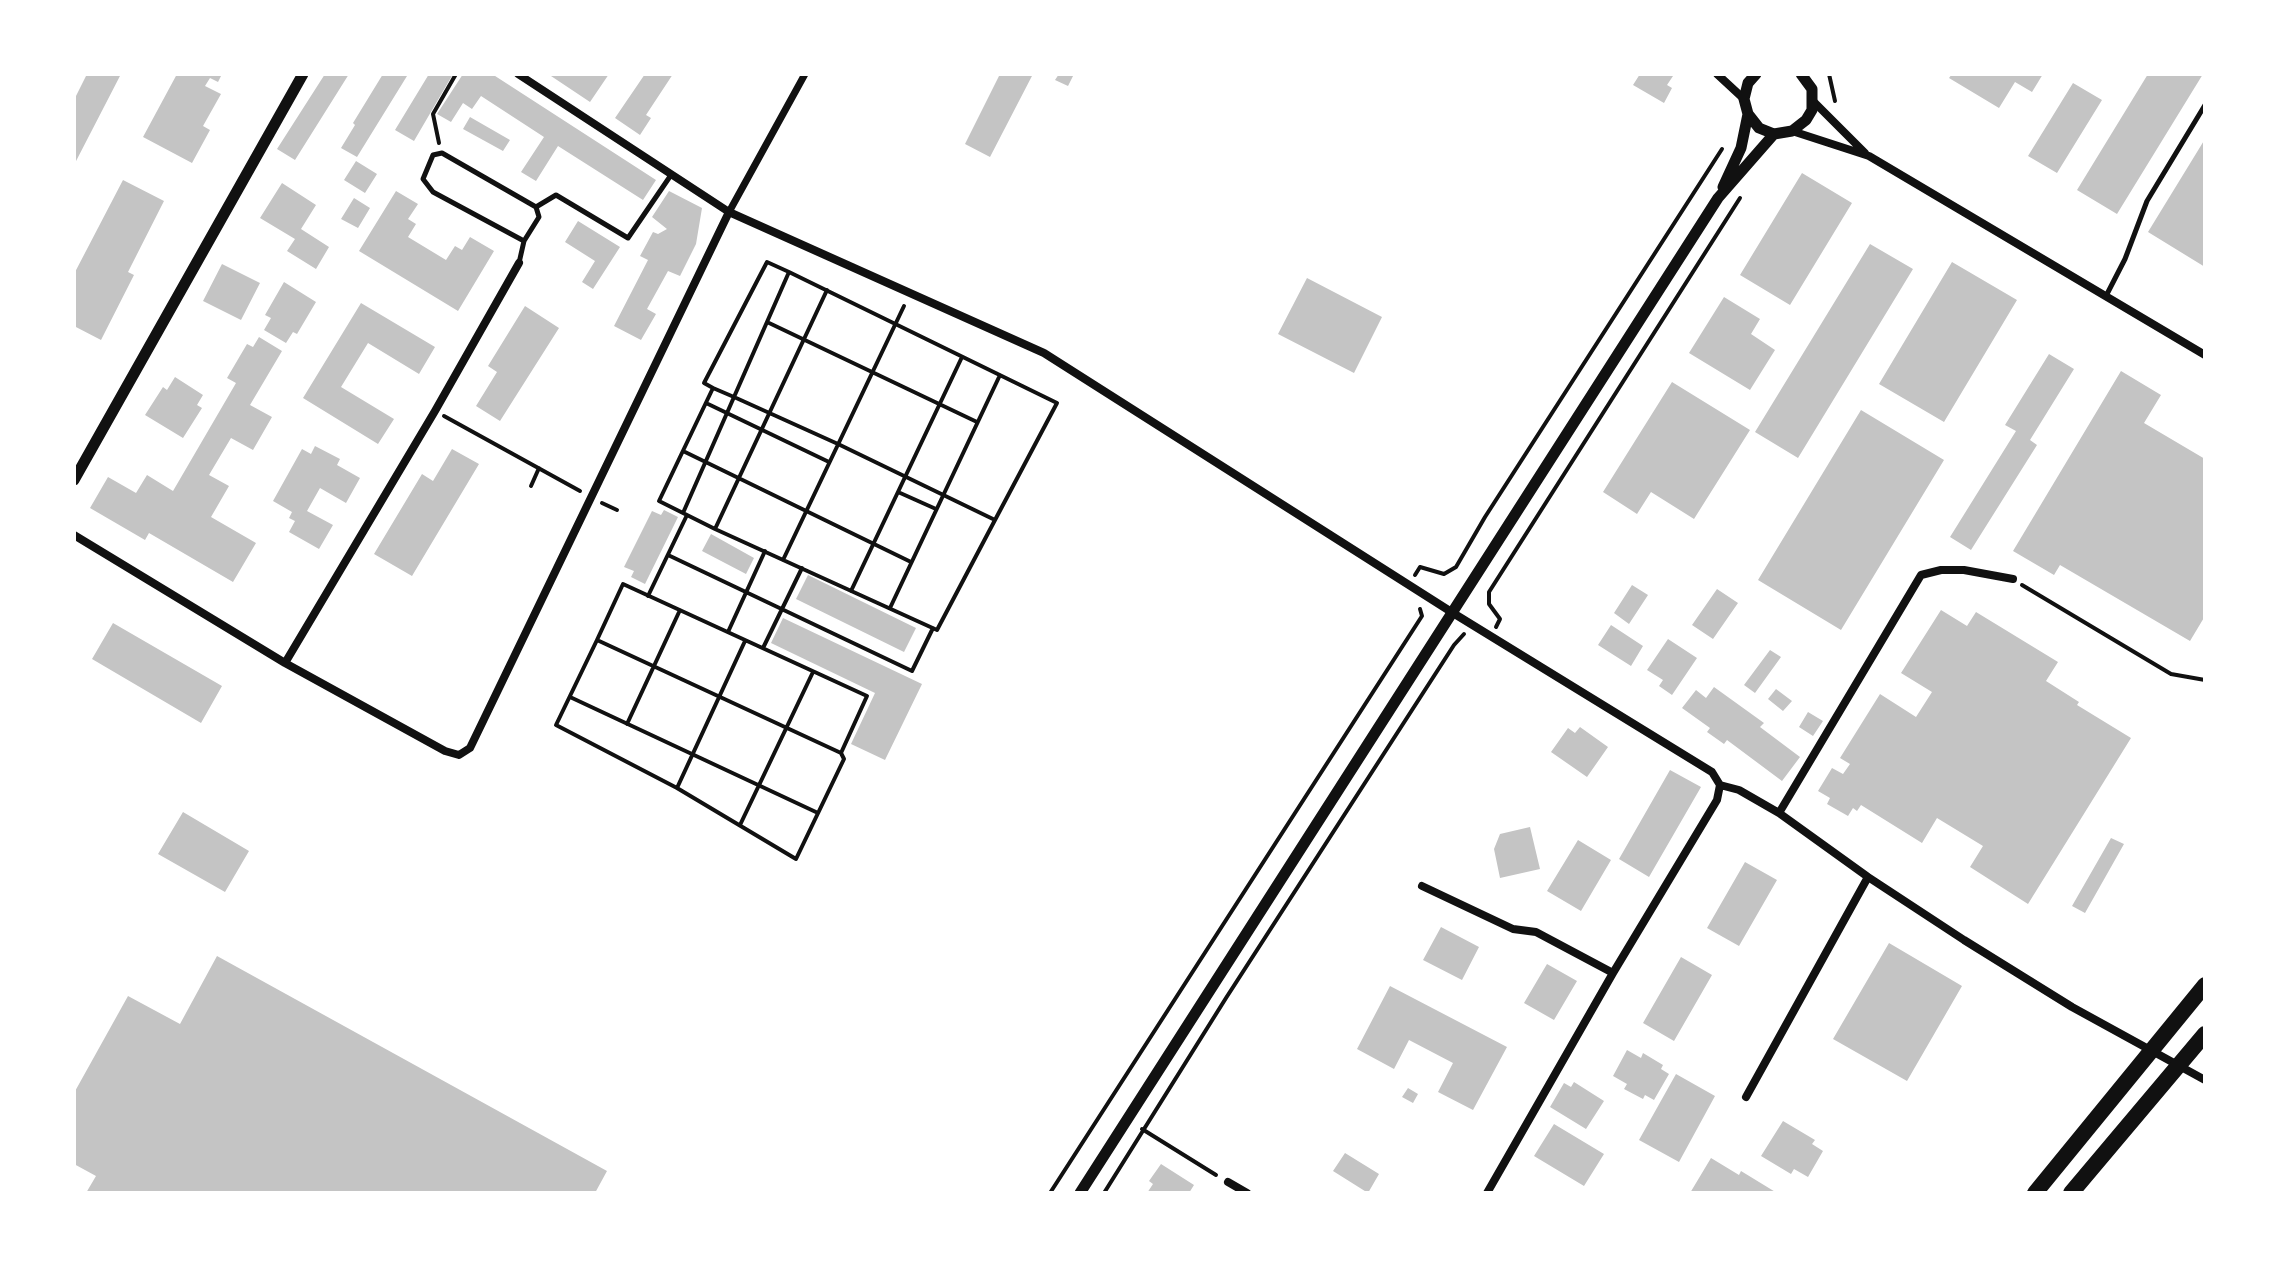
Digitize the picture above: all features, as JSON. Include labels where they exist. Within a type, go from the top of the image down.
[{"type":"highway","points":[[2035,1193],[2205,985]]},
{"type":"highway","points":[[2071,1193],[2205,1034]]},
{"type":"street","points":[[74,480],[303,74]]},
{"type":"street","points":[[518,74],[729,212],[1044,353],[1409,583],[1489,638],[1712,772],[1720,785],[1717,800],[1487,1193]]},
{"type":"street","points":[[74,535],[285,663],[445,751],[459,755],[470,748],[729,212],[805,74]]},
{"type":"street","points":[[1717,74],[1744,99]]},
{"type":"street","points":[[1756,74],[1748,83],[1744,99],[1748,114],[1759,128],[1774,134],[1792,131],[1869,156],[2205,355]]},
{"type":"street","points":[[1801,74],[1813,95],[1869,156]]},
{"type":"street","points":[[1792,131],[1806,120],[1816,74]]},
{"type":"street","points":[[1080,1193],[1718,198],[1741,148],[1748,114]]},
{"type":"street","points":[[1718,198],[1774,134]]},
{"type":"street","points":[[285,663],[519,263]]},
{"type":"street","points":[[1779,813],[1921,575],[1941,570],[1964,570],[2013,579]]},
{"type":"street","points":[[1720,785],[1739,790],[1779,813],[1868,877],[2072,1007],[2205,1080]]},
{"type":"street","points":[[1746,1097],[1868,877]]},
{"type":"street","points":[[1422,886],[1513,929],[1536,932],[1613,973]]},
{"type":"street","points":[[1228,1182],[1247,1193]]},
{"type":"lane","points":[[2105,297],[2125,259],[2147,201],[2205,105]]},
{"type":"lane","points":[[519,263],[524,241],[539,217],[536,207],[442,153],[433,155],[423,179],[433,192],[524,241]]},
{"type":"lane","points":[[536,207],[556,195],[628,238],[671,174]]},
{"type":"path","points":[[442,153],[433,114],[456,74]]},
{"type":"path","points":[[1829,74],[1832,96],[1838,106]]},
{"type":"path","points":[[1409,583],[1420,567],[1444,574],[1456,567],[1485,517],[1725,145]]},
{"type":"path","points":[[1104,1193],[1458,639],[1465,633],[1489,638],[1500,619],[1489,604],[1489,592],[1743,194]]},
{"type":"path","points":[[713,388],[659,501],[937,630],[1057,403],[789,272],[767,262],[704,383],[995,520]]},
{"type":"path","points":[[648,596],[789,272]]},
{"type":"path","points":[[715,529],[827,290]]},
{"type":"path","points":[[783,560],[910,293]]},
{"type":"path","points":[[767,322],[977,422]]},
{"type":"path","points":[[851,591],[962,357]]},
{"type":"path","points":[[889,609],[1000,375]]},
{"type":"path","points":[[706,403],[829,462]]},
{"type":"path","points":[[435,411],[617,510]]},
{"type":"path","points":[[683,451],[911,562]]},
{"type":"path","points":[[531,486],[539,468]]},
{"type":"path","points":[[898,492],[936,509]]},
{"type":"path","points":[[728,632],[765,551]]},
{"type":"path","points":[[668,555],[912,671],[933,628]]},
{"type":"path","points":[[763,648],[802,568]]},
{"type":"path","points":[[2013,579],[2171,674],[2205,680]]},
{"type":"path","points":[[597,640],[841,753],[844,759],[796,859],[677,788],[556,725],[623,584],[867,696],[841,753]]},
{"type":"path","points":[[1050,1193],[1422,616],[1419,604]]},
{"type":"path","points":[[627,724],[680,610]]},
{"type":"path","points":[[677,788],[745,640]]},
{"type":"path","points":[[740,825],[813,671]]},
{"type":"path","points":[[570,697],[818,813]]},
{"type":"path","points":[[1126,1119],[1228,1182]]},
{"type":"building","points":[[87,74],[121,74],[74,165],[74,100]]},
{"type":"building","points":[[177,74],[222,74],[218,82],[210,78],[205,86],[221,94],[203,126],[210,130],[192,163],[143,137]]},
{"type":"building","points":[[325,74],[349,74],[295,160],[277,149]]},
{"type":"building","points":[[383,74],[407,76],[357,157],[341,148]]},
{"type":"building","points":[[429,74],[453,74],[414,141],[395,130]]},
{"type":"building","points":[[463,74],[492,74],[656,180],[643,200],[558,146],[536,181],[521,172],[544,137],[481,96],[472,109],[463,103],[451,122],[437,114]]},
{"type":"building","points":[[548,74],[609,74],[590,102]]},
{"type":"building","points":[[645,74],[673,74],[646,115],[651,118],[640,135],[615,118]]},
{"type":"building","points":[[1000,74],[1033,74],[990,157],[965,144]]},
{"type":"building","points":[[1059,74],[1074,74],[1068,86],[1055,80]]},
{"type":"building","points":[[1640,74],[1673,76],[1667,85],[1672,88],[1664,103],[1633,85]]},
{"type":"building","points":[[1952,74],[2043,74],[2032,92],[2015,82],[1999,108],[1949,78]]},
{"type":"building","points":[[2148,74],[2203,74],[2117,214],[2077,190]]},
{"type":"building","points":[[2073,83],[2102,100],[2057,173],[2028,156]]},
{"type":"building","points":[[470,117],[510,140],[503,151],[463,129]]},
{"type":"building","points":[[2205,139],[2205,267],[2148,232]]},
{"type":"building","points":[[356,161],[377,174],[365,193],[344,180]]},
{"type":"building","points":[[1802,173],[1852,203],[1790,305],[1740,275]]},
{"type":"building","points":[[123,180],[164,201],[128,272],[134,275],[101,340],[74,326],[74,274]]},
{"type":"building","points":[[282,183],[316,205],[301,229],[329,247],[316,269],[287,251],[295,239],[260,218]]},
{"type":"building","points":[[396,191],[418,204],[408,219],[416,224],[408,237],[446,260],[455,246],[462,250],[470,237],[494,251],[458,311],[359,251]]},
{"type":"building","points":[[669,191],[702,208],[696,244],[680,276],[668,271],[647,309],[656,314],[641,340],[614,326],[648,260],[640,256],[653,232],[658,234],[667,229],[652,217]]},
{"type":"building","points":[[354,198],[370,208],[358,228],[341,219]]},
{"type":"building","points":[[578,221],[620,247],[593,289],[582,282],[595,261],[565,242]]},
{"type":"building","points":[[1870,244],[1913,269],[1798,458],[1755,432]]},
{"type":"building","points":[[1952,262],[2017,300],[1944,422],[1879,384]]},
{"type":"building","points":[[222,264],[260,283],[241,320],[203,301]]},
{"type":"building","points":[[1307,278],[1382,317],[1354,373],[1278,334]]},
{"type":"building","points":[[284,282],[316,302],[297,334],[293,332],[286,343],[264,330],[271,318],[265,315]]},
{"type":"building","points":[[1724,297],[1760,319],[1751,334],[1775,350],[1750,390],[1689,353]]},
{"type":"building","points":[[361,303],[435,347],[419,374],[368,343],[341,387],[394,419],[378,444],[303,398]]},
{"type":"building","points":[[525,306],[559,328],[500,421],[476,406],[497,372],[488,366]]},
{"type":"building","points":[[259,337],[282,351],[250,405],[272,417],[253,450],[231,438],[209,475],[229,486],[211,517],[256,543],[233,582],[149,533],[145,540],[90,508],[108,477],[136,493],[147,475],[173,491],[236,383],[227,378],[247,344],[253,347]]},
{"type":"building","points":[[2049,354],[2074,369],[2030,440],[2037,445],[1971,550],[1950,537],[2016,431],[2005,425]]},
{"type":"building","points":[[2121,371],[2161,395],[2144,423],[2205,459],[2205,616],[2190,641],[2060,565],[2054,575],[2013,551]]},
{"type":"building","points":[[175,377],[203,395],[197,405],[202,408],[183,438],[145,415],[163,387],[167,390]]},
{"type":"building","points":[[1672,382],[1750,430],[1694,519],[1651,492],[1637,514],[1603,492]]},
{"type":"building","points":[[1861,410],[1944,460],[1841,630],[1758,580]]},
{"type":"building","points":[[315,446],[340,459],[337,465],[360,478],[346,503],[320,488],[307,511],[333,525],[319,549],[289,532],[295,521],[289,518],[292,512],[273,501],[302,449],[311,454]]},
{"type":"building","points":[[452,449],[479,464],[412,576],[374,554],[422,474],[433,481]]},
{"type":"building","points":[[664,510],[678,517],[645,584],[631,577],[634,571],[624,567],[652,511],[661,515]]},
{"type":"building","points":[[711,534],[754,558],[746,574],[702,551]]},
{"type":"building","points":[[808,575],[916,628],[904,652],[796,599]]},
{"type":"building","points":[[1632,585],[1648,595],[1629,624],[1614,613]]},
{"type":"building","points":[[1717,589],[1738,603],[1713,639],[1692,625]]},
{"type":"building","points":[[1941,610],[1967,626],[1976,612],[2058,662],[2046,681],[2079,702],[2077,705],[2131,738],[2028,904],[1970,867],[1983,846],[1937,818],[1922,843],[1861,805],[1857,811],[1853,808],[1848,816],[1827,804],[1830,798],[1818,791],[1832,768],[1843,774],[1850,764],[1840,758],[1880,694],[1916,717],[1932,692],[1901,673]]},
{"type":"building","points":[[783,618],[922,684],[885,760],[851,744],[875,693],[771,643]]},
{"type":"building","points":[[113,623],[222,686],[201,723],[92,659]]},
{"type":"building","points":[[1611,625],[1643,646],[1631,666],[1598,645]]},
{"type":"building","points":[[1668,639],[1697,658],[1672,695],[1659,686],[1663,680],[1647,670]]},
{"type":"building","points":[[1770,650],[1781,657],[1755,693],[1744,685]]},
{"type":"building","points":[[1714,687],[1764,723],[1760,727],[1800,757],[1782,781],[1727,740],[1724,744],[1707,732],[1710,728],[1682,708],[1696,690],[1706,698]]},
{"type":"building","points":[[1776,689],[1792,701],[1783,711],[1768,699]]},
{"type":"building","points":[[1808,712],[1823,721],[1813,736],[1799,727]]},
{"type":"building","points":[[1580,727],[1608,747],[1587,777],[1551,752],[1568,728],[1575,733]]},
{"type":"building","points":[[1670,770],[1701,787],[1649,877],[1619,859]]},
{"type":"building","points":[[183,812],[249,851],[225,892],[158,854]]},
{"type":"building","points":[[1530,827],[1540,869],[1500,878],[1494,849],[1500,834]]},
{"type":"building","points":[[2111,838],[2124,844],[2085,913],[2072,906]]},
{"type":"building","points":[[1578,840],[1611,860],[1581,911],[1547,891]]},
{"type":"building","points":[[1745,862],[1777,880],[1739,946],[1707,928]]},
{"type":"building","points":[[1441,927],[1479,947],[1462,980],[1423,960]]},
{"type":"building","points":[[1889,943],[1962,986],[1907,1081],[1833,1039]]},
{"type":"building","points":[[217,956],[607,1171],[595,1193],[86,1193],[96,1176],[74,1164],[74,1093],[128,996],[180,1024]]},
{"type":"building","points":[[1681,957],[1712,975],[1674,1041],[1643,1023]]},
{"type":"building","points":[[1547,964],[1577,981],[1554,1020],[1524,1003]]},
{"type":"building","points":[[1390,986],[1507,1047],[1473,1110],[1438,1092],[1453,1063],[1409,1040],[1394,1069],[1357,1049]]},
{"type":"building","points":[[1627,1050],[1641,1058],[1643,1053],[1663,1065],[1661,1069],[1669,1074],[1654,1100],[1645,1095],[1643,1099],[1624,1089],[1627,1084],[1613,1076]]},
{"type":"building","points":[[1676,1074],[1715,1096],[1679,1162],[1639,1140]]},
{"type":"building","points":[[1574,1082],[1604,1101],[1586,1129],[1550,1107],[1564,1083],[1571,1087]]},
{"type":"building","points":[[1408,1088],[1418,1094],[1413,1103],[1402,1097]]},
{"type":"building","points":[[1783,1121],[1815,1140],[1812,1144],[1823,1151],[1808,1177],[1794,1169],[1791,1174],[1761,1156]]},
{"type":"building","points":[[1554,1124],[1604,1154],[1584,1186],[1534,1156]]},
{"type":"building","points":[[1345,1153],[1379,1174],[1368,1193],[1333,1171]]},
{"type":"building","points":[[1711,1158],[1739,1175],[1741,1171],[1777,1193],[1690,1193]]},
{"type":"building","points":[[1161,1164],[1194,1185],[1189,1193],[1147,1193],[1153,1184],[1149,1181]]}]
